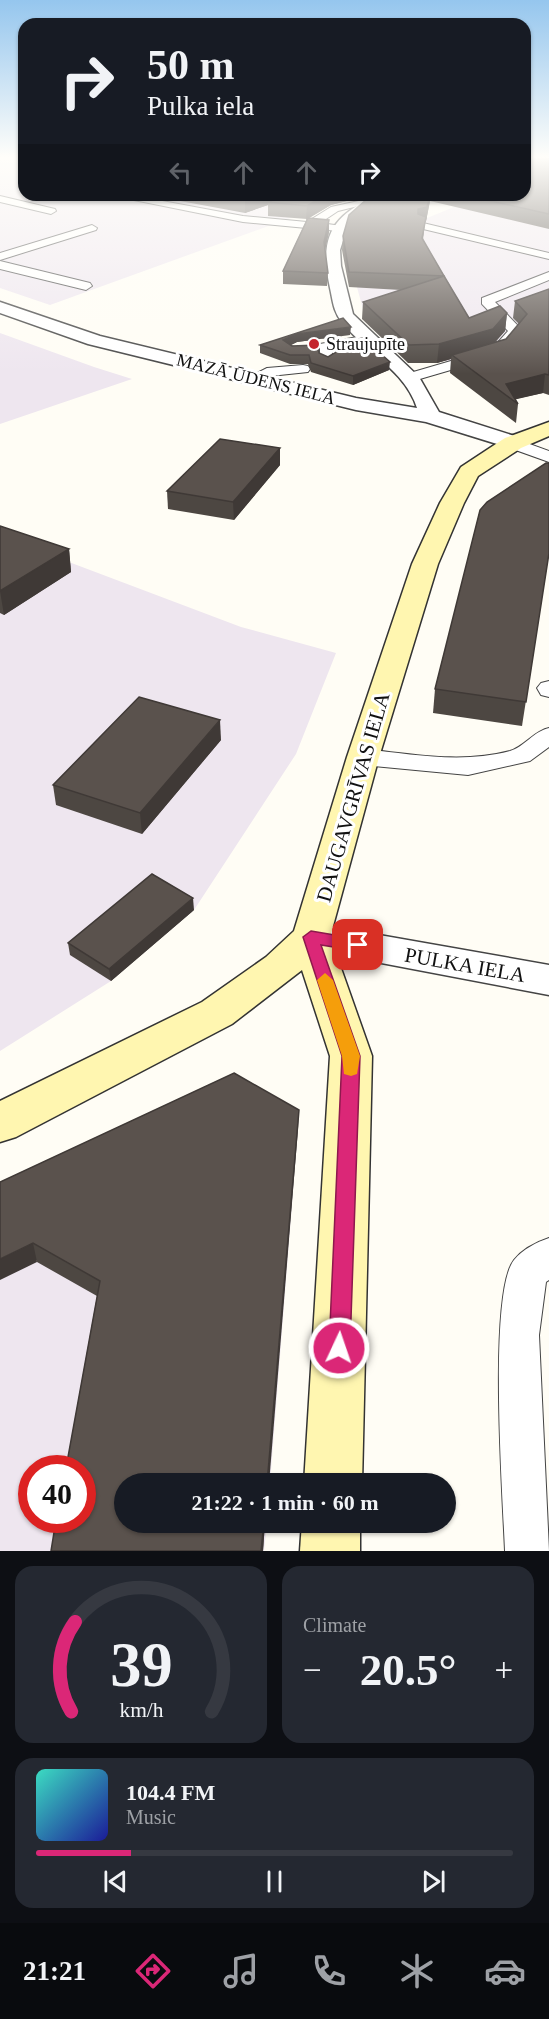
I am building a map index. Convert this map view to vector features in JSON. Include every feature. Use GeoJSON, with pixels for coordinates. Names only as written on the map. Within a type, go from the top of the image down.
{"type":"FeatureCollection","features":[{"type":"Feature","properties":{"kind":"main road","name":"DAUGAVGRĪVAS IELA"},"geometry":{"type":"LineString","coordinates":[[0,1123],[217,1013],[280,968],[311,937],[363,757],[425,564],[462,480],[469,472],[513,443],[549,428]]}},
{"type":"Feature","properties":{"kind":"main road"},"geometry":{"type":"LineString","coordinates":[[311,937],[351,1056],[350,1135],[334,1473]]}},
{"type":"Feature","properties":{"kind":"main road"},"geometry":{"type":"LineString","coordinates":[[330,1551],[331,1533]]}},
{"type":"Feature","properties":{"kind":"street"},"geometry":{"type":"LineString","coordinates":[[338,229],[331,252],[343,311],[426,399],[430,416]]}},
{"type":"Feature","properties":{"kind":"street","name":"MAZĀ ŪDENS IELA"},"geometry":{"type":"LineString","coordinates":[[0,307],[94,340],[260,375],[356,404],[430,416],[513,443]]}},
{"type":"Feature","properties":{"kind":"street","name":"PULKA IELA"},"geometry":{"type":"LineString","coordinates":[[311,937],[549,980]]}},
{"type":"Feature","properties":{"kind":"lane"},"geometry":{"type":"LineString","coordinates":[[0,256],[87,229]]}},
{"type":"Feature","properties":{"kind":"lane"},"geometry":{"type":"LineString","coordinates":[[437,229],[549,256]]}},
{"type":"Feature","properties":{"kind":"lane"},"geometry":{"type":"LineString","coordinates":[[0,265],[86,286]]}},
{"type":"Feature","properties":{"kind":"lane"},"geometry":{"type":"LineString","coordinates":[[408,378],[497,352],[516,331],[487,301],[549,276]]}},
{"type":"Feature","properties":{"kind":"lane"},"geometry":{"type":"LineString","coordinates":[[322,352],[368,339]]}},
{"type":"Feature","properties":{"kind":"lane"},"geometry":{"type":"LineString","coordinates":[[260,375],[269,356]]}},
{"type":"Feature","properties":{"kind":"lane"},"geometry":{"type":"LineString","coordinates":[[260,375],[303,369]]}},
{"type":"Feature","properties":{"kind":"lane"},"geometry":{"type":"LineString","coordinates":[[513,443],[549,457]]}},
{"type":"Feature","properties":{"kind":"lane"},"geometry":{"type":"LineString","coordinates":[[363,757],[468,767],[520,756],[549,735]]}},
{"type":"Feature","properties":{"kind":"lane"},"geometry":{"type":"LineString","coordinates":[[528,1551],[519,1335],[528,1274],[549,1256]]}},
{"type":"Feature","properties":{"kind":"shaded area"},"geometry":{"type":"Polygon","coordinates":[[[0,229],[259,229],[50,305],[0,288],[0,229]]]}},
{"type":"Feature","properties":{"kind":"shaded area"},"geometry":{"type":"Polygon","coordinates":[[[400,229],[549,229],[549,339],[470,374],[445,361],[432,362],[363,309],[347,251],[400,229]]]}},
{"type":"Feature","properties":{"kind":"shaded area"},"geometry":{"type":"Polygon","coordinates":[[[0,333],[94,367],[132,379],[0,424],[0,333]]]}},
{"type":"Feature","properties":{"kind":"shaded area"},"geometry":{"type":"Polygon","coordinates":[[[0,536],[241,627],[336,653],[296,754],[194,910],[111,981],[0,1051],[0,536]]]}},
{"type":"Feature","properties":{"kind":"shaded area"},"geometry":{"type":"Polygon","coordinates":[[[234,1092],[298,1129],[271,1473],[114,1473],[114,1533],[266,1533],[264,1551],[0,1551],[0,1205],[234,1092]]]}},
{"type":"Feature","properties":{"kind":"building"},"geometry":{"type":"Polygon","coordinates":[[[303,229],[327,229],[324,242],[328,273],[283,271],[303,229]]]}},
{"type":"Feature","properties":{"kind":"building"},"geometry":{"type":"Polygon","coordinates":[[[345,229],[424,229],[422,238],[444,276],[349,272],[343,236],[345,229]]]}},
{"type":"Feature","properties":{"kind":"building"},"geometry":{"type":"Polygon","coordinates":[[[444,276],[469,318],[500,306],[507,313],[493,329],[439,344],[409,345],[363,302],[444,276]]]}},
{"type":"Feature","properties":{"kind":"building"},"geometry":{"type":"Polygon","coordinates":[[[549,289],[549,375],[506,384],[518,404],[452,355],[506,339],[527,314],[515,301],[549,289]]]}},
{"type":"Feature","properties":{"kind":"building"},"geometry":{"type":"Polygon","coordinates":[[[343,318],[351,327],[297,334],[283,340],[292,346],[317,345],[319,353],[328,357],[336,352],[335,343],[363,338],[390,362],[353,376],[311,363],[309,355],[290,355],[260,345],[343,318]]]}},
{"type":"Feature","properties":{"kind":"building"},"geometry":{"type":"Polygon","coordinates":[[[220,439],[280,448],[233,502],[167,491],[220,439]]]}},
{"type":"Feature","properties":{"kind":"building"},"geometry":{"type":"Polygon","coordinates":[[[549,463],[549,553],[526,702],[435,689],[480,510],[487,502],[549,463]]]}},
{"type":"Feature","properties":{"kind":"building"},"geometry":{"type":"Polygon","coordinates":[[[0,526],[69,549],[0,591],[0,526]]]}},
{"type":"Feature","properties":{"kind":"building"},"geometry":{"type":"Polygon","coordinates":[[[139,697],[220,720],[140,813],[53,785],[139,697]]]}},
{"type":"Feature","properties":{"kind":"building"},"geometry":{"type":"Polygon","coordinates":[[[152,874],[193,898],[109,969],[68,943],[152,874]]]}},
{"type":"Feature","properties":{"kind":"building"},"geometry":{"type":"Polygon","coordinates":[[[234,1073],[299,1110],[268,1473],[114,1473],[114,1533],[263,1533],[261,1551],[51,1551],[54,1533],[96,1533],[96,1455],[68,1455],[100,1281],[33,1243],[0,1259],[0,1182],[234,1073]]]}},
{"type":"Feature","properties":{"kind":"slow traffic"},"geometry":{"type":"LineString","coordinates":[[325,980],[351,1056],[351,1069]]}},
{"type":"Feature","properties":{"kind":"place","name":"Straujupīte"},"geometry":{"type":"Point","coordinates":[314,344]}},
{"type":"Feature","properties":{"kind":"route"},"geometry":{"type":"LineString","coordinates":[[339,1348],[351,1056],[311,937],[358,945]]}}]}
